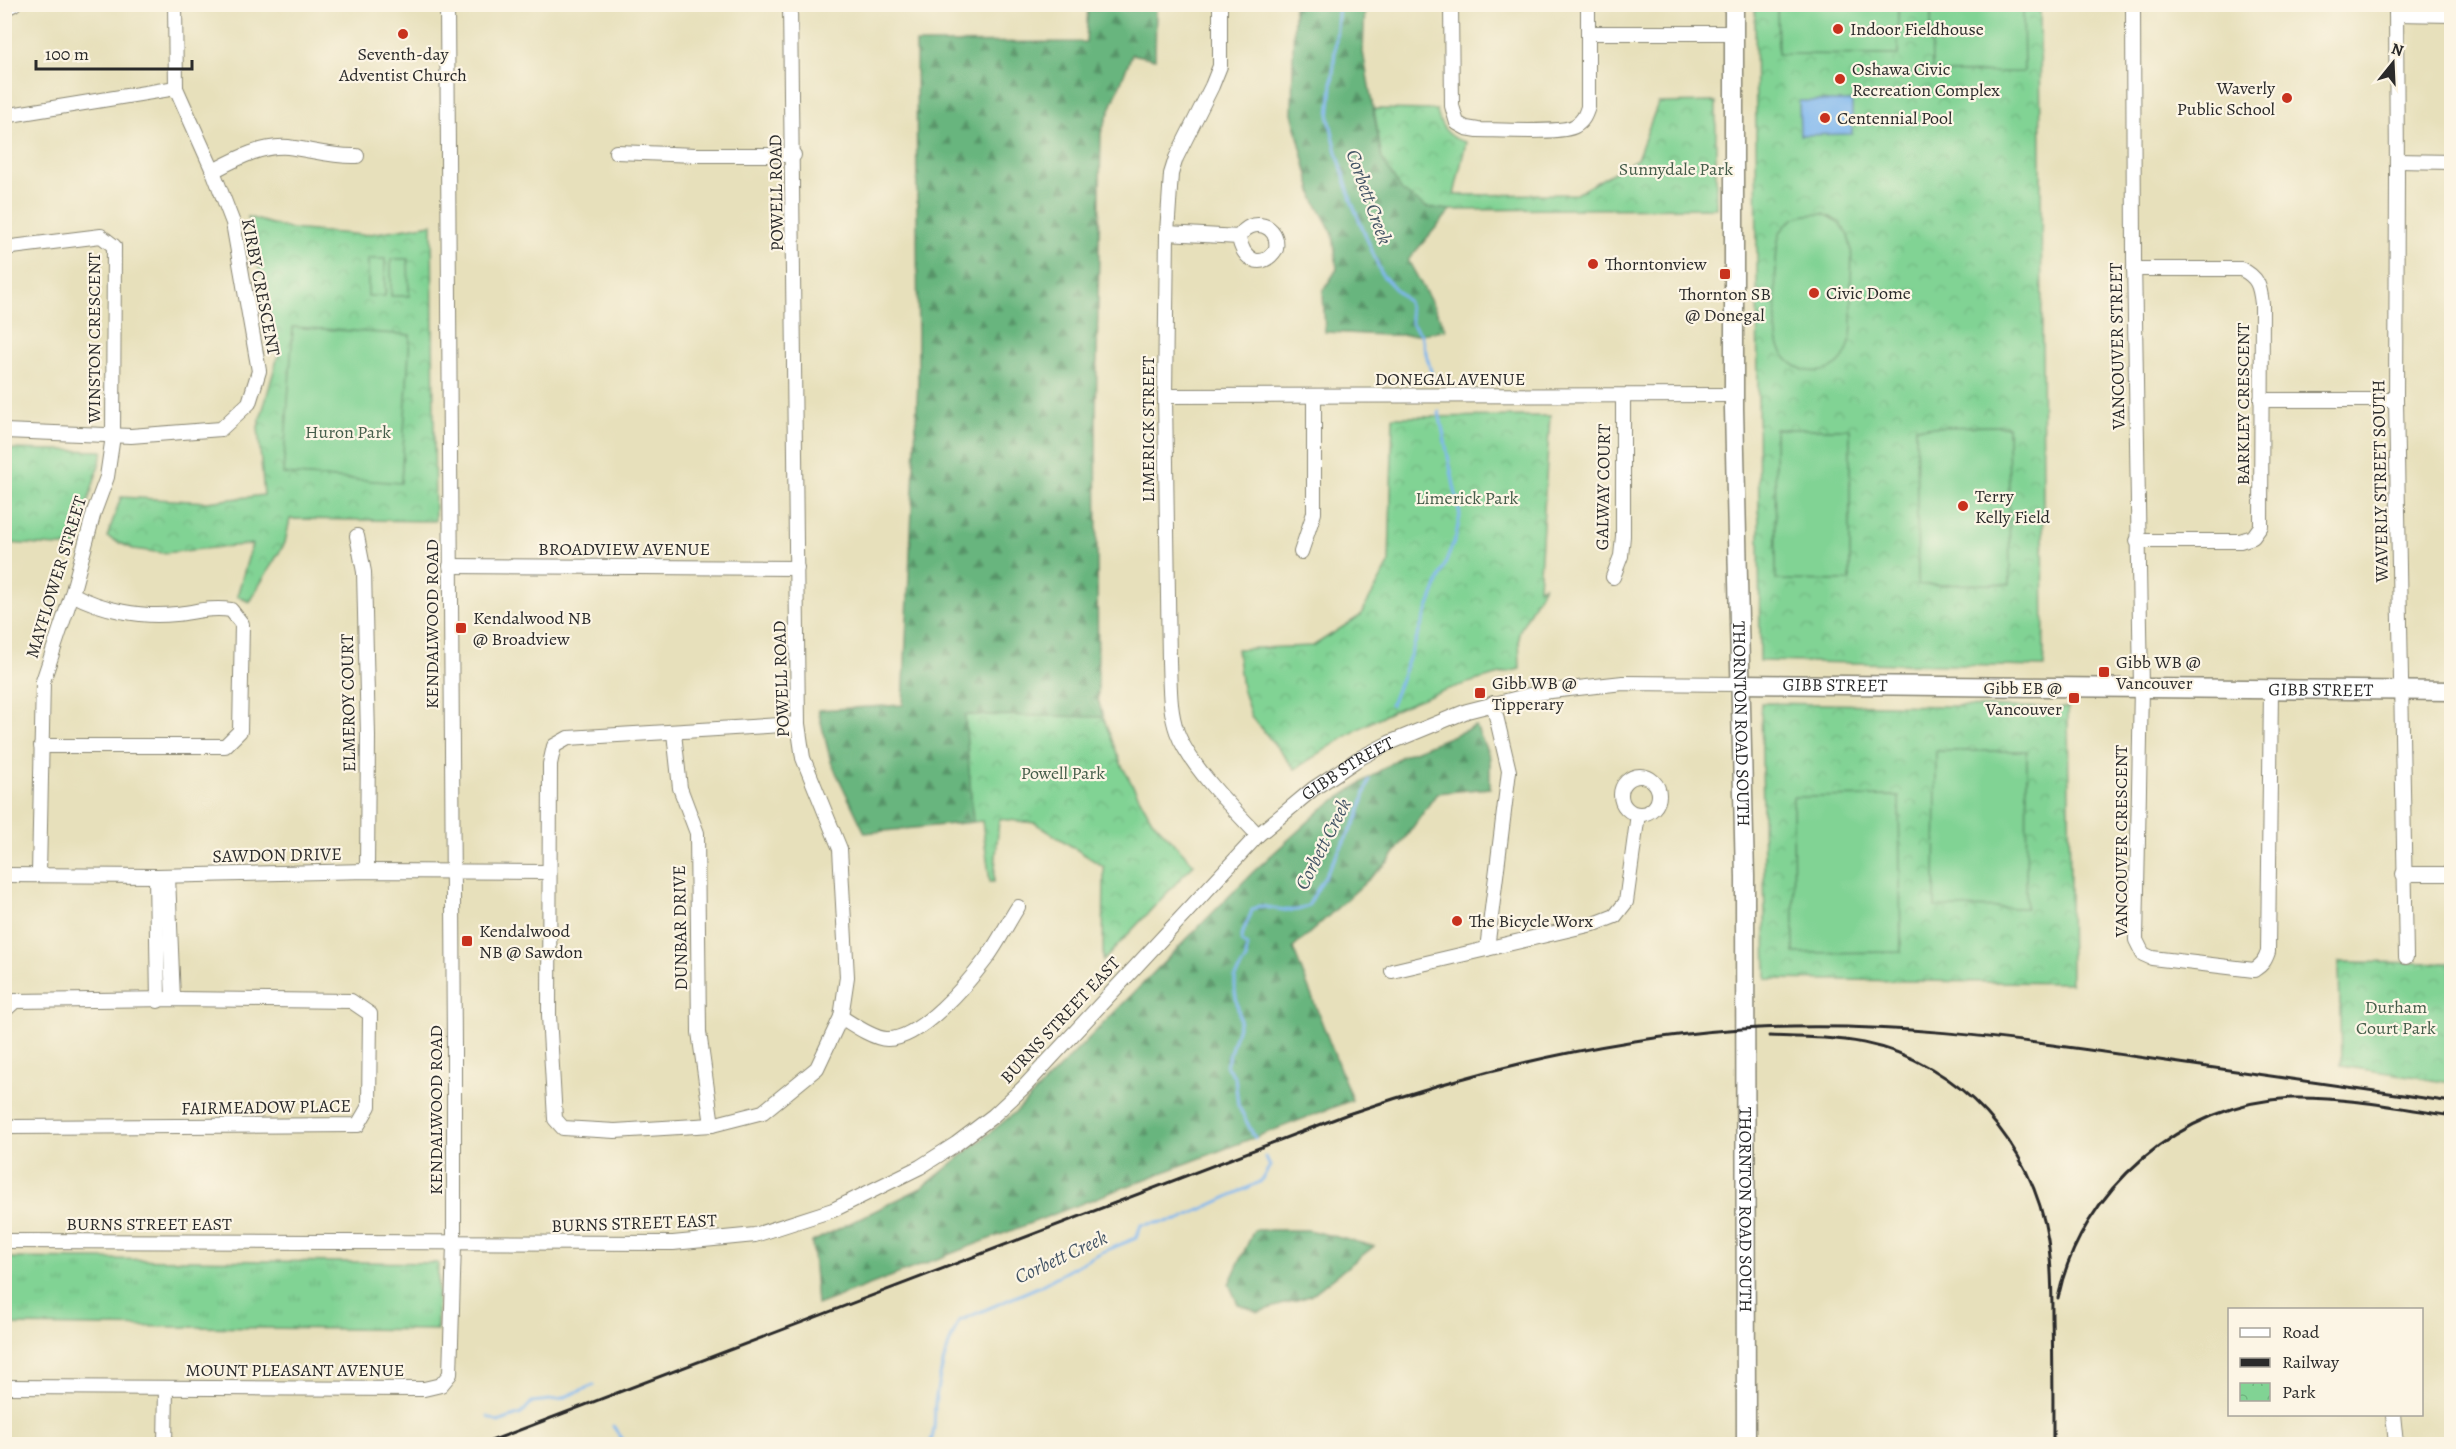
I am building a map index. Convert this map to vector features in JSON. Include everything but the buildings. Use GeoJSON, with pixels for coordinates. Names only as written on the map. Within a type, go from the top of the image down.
{"type":"FeatureCollection","features":[{"type":"Feature","properties":{"kind":"main road","name":"THORNTON ROAD SOUTH"},"geometry":{"type":"LineString","coordinates":[[1734,4],[1734,395],[1745,877],[1746,1444]]}},
{"type":"Feature","properties":{"kind":"main road","name":"GIBB STREET"},"geometry":{"type":"LineString","coordinates":[[1741,684],[2451,691]]}},
{"type":"Feature","properties":{"kind":"street"},"geometry":{"type":"LineString","coordinates":[[4,9],[14,4]]}},
{"type":"Feature","properties":{"kind":"street","name":"KIRBY CRESCENT"},"geometry":{"type":"LineString","coordinates":[[4,430],[131,436],[221,429],[249,403],[259,371],[233,223],[213,171],[176,88],[175,4]]}},
{"type":"Feature","properties":{"kind":"street","name":"KENDALWOOD ROAD"},"geometry":{"type":"LineString","coordinates":[[447,4],[454,1244]]}},
{"type":"Feature","properties":{"kind":"street","name":"POWELL ROAD"},"geometry":{"type":"LineString","coordinates":[[549,872],[549,1015],[555,1119],[563,1128],[615,1131],[712,1125],[763,1112],[817,1068],[841,1017],[847,977],[840,849],[803,758],[798,724],[794,155],[790,4]]}},
{"type":"Feature","properties":{"kind":"street","name":"LIMERICK STREET"},"geometry":{"type":"LineString","coordinates":[[1220,4],[1220,66],[1176,158],[1171,174],[1167,232],[1165,396],[1168,662],[1170,697],[1177,732],[1190,756],[1257,835]]}},
{"type":"Feature","properties":{"kind":"street"},"geometry":{"type":"LineString","coordinates":[[1451,4],[1452,106],[1457,123],[1466,128],[1478,130],[1573,128],[1583,120],[1588,107],[1588,4]]}},
{"type":"Feature","properties":{"kind":"street","name":"VANCOUVER STREET"},"geometry":{"type":"LineString","coordinates":[[2133,4],[2140,688]]}},
{"type":"Feature","properties":{"kind":"street"},"geometry":{"type":"LineString","coordinates":[[2396,9],[2451,15]]}},
{"type":"Feature","properties":{"kind":"street","name":"WAVERLY STREET SOUTH"},"geometry":{"type":"LineString","coordinates":[[2396,9],[2396,400],[2406,957]]}},
{"type":"Feature","properties":{"kind":"street"},"geometry":{"type":"LineString","coordinates":[[1588,33],[1734,33]]}},
{"type":"Feature","properties":{"kind":"street"},"geometry":{"type":"LineString","coordinates":[[4,116],[176,88]]}},
{"type":"Feature","properties":{"kind":"street"},"geometry":{"type":"LineString","coordinates":[[213,171],[249,153],[269,148],[286,147],[338,157],[357,156]]}},
{"type":"Feature","properties":{"kind":"street"},"geometry":{"type":"LineString","coordinates":[[616,152],[794,155]]}},
{"type":"Feature","properties":{"kind":"street"},"geometry":{"type":"LineString","coordinates":[[2397,161],[2451,162]]}},
{"type":"Feature","properties":{"kind":"street"},"geometry":{"type":"LineString","coordinates":[[1167,232],[1239,237]]}},
{"type":"Feature","properties":{"kind":"street","name":"WINSTON CRESCENT"},"geometry":{"type":"LineString","coordinates":[[4,248],[101,236],[114,246],[113,436]]}},
{"type":"Feature","properties":{"kind":"street","name":"BARKLEY CRESCENT"},"geometry":{"type":"LineString","coordinates":[[2134,269],[2241,269],[2253,274],[2260,285],[2262,304],[2260,526],[2253,537],[2240,541],[2137,541]]}},
{"type":"Feature","properties":{"kind":"street","name":"DONEGAL AVENUE"},"geometry":{"type":"LineString","coordinates":[[1165,396],[1734,395]]}},
{"type":"Feature","properties":{"kind":"street","name":"GALWAY COURT"},"geometry":{"type":"LineString","coordinates":[[1613,577],[1621,556],[1623,536],[1623,396]]}},
{"type":"Feature","properties":{"kind":"street"},"geometry":{"type":"LineString","coordinates":[[1301,552],[1314,513],[1314,397]]}},
{"type":"Feature","properties":{"kind":"street"},"geometry":{"type":"LineString","coordinates":[[2261,400],[2396,400]]}},
{"type":"Feature","properties":{"kind":"street","name":"MAYFLOWER STREET"},"geometry":{"type":"LineString","coordinates":[[39,874],[43,681],[72,594],[94,512],[107,477],[113,436]]}},
{"type":"Feature","properties":{"kind":"street","name":"ELMEROY COURT"},"geometry":{"type":"LineString","coordinates":[[357,536],[364,572],[368,736],[367,871]]}},
{"type":"Feature","properties":{"kind":"street","name":"BROADVIEW AVENUE"},"geometry":{"type":"LineString","coordinates":[[450,566],[797,568]]}},
{"type":"Feature","properties":{"kind":"street"},"geometry":{"type":"LineString","coordinates":[[41,746],[225,746],[240,731],[242,624],[231,610],[213,608],[173,614],[131,613],[88,602],[72,594]]}},
{"type":"Feature","properties":{"kind":"street","name":"GIBB STREET"},"geometry":{"type":"LineString","coordinates":[[1257,835],[1313,789],[1358,759],[1415,730],[1493,703],[1542,692],[1595,685],[1623,683],[1741,684]]}},
{"type":"Feature","properties":{"kind":"street","name":"VANCOUVER CRESCENT"},"geometry":{"type":"LineString","coordinates":[[2140,688],[2136,927],[2138,948],[2143,954],[2152,958],[2254,970],[2262,965],[2268,952],[2271,689]]}},
{"type":"Feature","properties":{"kind":"street"},"geometry":{"type":"LineString","coordinates":[[1487,949],[1509,771],[1493,703]]}},
{"type":"Feature","properties":{"kind":"street"},"geometry":{"type":"LineString","coordinates":[[549,872],[550,764],[554,746],[568,738],[798,724]]}},
{"type":"Feature","properties":{"kind":"street","name":"DUNBAR DRIVE"},"geometry":{"type":"LineString","coordinates":[[674,733],[680,788],[697,833],[699,1032],[712,1125]]}},
{"type":"Feature","properties":{"kind":"street"},"geometry":{"type":"LineString","coordinates":[[1392,971],[1597,923],[1615,916],[1626,902],[1638,814]]}},
{"type":"Feature","properties":{"kind":"street","name":"BURNS STREET EAST"},"geometry":{"type":"LineString","coordinates":[[4,1241],[673,1243],[755,1235],[833,1210],[920,1167],[974,1130],[1024,1087],[1257,835]]}},
{"type":"Feature","properties":{"kind":"street","name":"SAWDON DRIVE"},"geometry":{"type":"LineString","coordinates":[[4,875],[162,876],[367,871],[549,872]]}},
{"type":"Feature","properties":{"kind":"street"},"geometry":{"type":"LineString","coordinates":[[2403,874],[2451,874]]}},
{"type":"Feature","properties":{"kind":"street"},"geometry":{"type":"LineString","coordinates":[[162,876],[173,999]]}},
{"type":"Feature","properties":{"kind":"street"},"geometry":{"type":"LineString","coordinates":[[158,1001],[162,876]]}},
{"type":"Feature","properties":{"kind":"street"},"geometry":{"type":"LineString","coordinates":[[841,1017],[859,1029],[887,1039],[913,1031],[928,1023],[986,959],[1018,907]]}},
{"type":"Feature","properties":{"kind":"street","name":"FAIRMEADOW PLACE"},"geometry":{"type":"LineString","coordinates":[[4,1011],[15,1001],[158,1001],[173,999],[351,1001],[370,1014],[369,1106],[358,1125],[10,1127],[4,1124]]}},
{"type":"Feature","properties":{"kind":"street","name":"MOUNT PLEASANT AVENUE"},"geometry":{"type":"LineString","coordinates":[[4,1387],[424,1389],[441,1385],[448,1379],[451,1367],[454,1244]]}},
{"type":"Feature","properties":{"kind":"street"},"geometry":{"type":"LineString","coordinates":[[165,1444],[166,1388]]}},
{"type":"Feature","properties":{"kind":"street"},"geometry":{"type":"LineString","coordinates":[[2393,1416],[2396,1444]]}},
{"type":"Feature","properties":{"kind":"green space"},"geometry":{"type":"Polygon","coordinates":[[[1088,5],[1156,5],[1155,59],[1132,54],[1101,133],[1096,419],[1098,699],[1103,717],[966,715],[973,822],[865,833],[831,762],[818,710],[903,705],[918,380],[916,43],[1086,42],[1088,5]]]}},
{"type":"Feature","properties":{"kind":"green space"},"geometry":{"type":"Polygon","coordinates":[[[1294,5],[1365,5],[1363,52],[1382,159],[1426,207],[1451,210],[1408,260],[1446,329],[1402,335],[1325,332],[1323,291],[1337,269],[1333,234],[1314,199],[1292,113],[1294,5]]]}},
{"type":"Feature","properties":{"kind":"green space","name":"Oshawa Civic Recreation Complex"},"geometry":{"type":"Polygon","coordinates":[[[1755,5],[2040,5],[2044,667],[1760,661],[1755,5]]]}},
{"type":"Feature","properties":{"kind":"green space","name":"Indoor Fieldhouse"},"geometry":{"type":"Polygon","coordinates":[[[1777,5],[1898,5],[1898,55],[1778,54],[1777,5]]]}},
{"type":"Feature","properties":{"kind":"green space"},"geometry":{"type":"Polygon","coordinates":[[[1931,5],[2023,5],[2024,72],[1932,73],[1931,5]]]}},
{"type":"Feature","properties":{"kind":"green space","name":"Sunnydale Park"},"geometry":{"type":"Polygon","coordinates":[[[1716,102],[1716,208],[1451,210],[1426,207],[1402,191],[1382,159],[1374,109],[1437,110],[1446,131],[1466,142],[1454,195],[1576,194],[1637,159],[1658,103],[1716,102]]]}},
{"type":"Feature","properties":{"kind":"green space","name":"Civic Dome"},"geometry":{"type":"Polygon","coordinates":[[[1824,214],[1840,224],[1851,246],[1852,328],[1850,342],[1838,365],[1826,370],[1809,371],[1791,363],[1784,355],[1777,338],[1778,239],[1790,221],[1803,216],[1824,214]]]}},
{"type":"Feature","properties":{"kind":"green space","name":"Huron Park"},"geometry":{"type":"Polygon","coordinates":[[[248,217],[289,229],[364,235],[432,224],[435,521],[290,519],[285,543],[249,602],[237,596],[252,544],[163,553],[133,549],[107,537],[121,497],[207,502],[264,495],[258,427],[278,356],[248,217]]]}},
{"type":"Feature","properties":{"kind":"green space"},"geometry":{"type":"Polygon","coordinates":[[[368,259],[385,259],[385,296],[368,296],[368,259]]]}},
{"type":"Feature","properties":{"kind":"green space"},"geometry":{"type":"Polygon","coordinates":[[[391,259],[408,259],[409,296],[391,296],[391,259]]]}},
{"type":"Feature","properties":{"kind":"green space"},"geometry":{"type":"Polygon","coordinates":[[[293,327],[410,335],[401,483],[283,474],[293,327]]]}},
{"type":"Feature","properties":{"kind":"green space","name":"Limerick Park"},"geometry":{"type":"Polygon","coordinates":[[[1550,416],[1539,588],[1544,586],[1519,632],[1520,669],[1445,690],[1388,713],[1295,769],[1251,716],[1242,688],[1237,649],[1313,646],[1360,616],[1389,564],[1393,417],[1550,416]]]}},
{"type":"Feature","properties":{"kind":"green space","name":"Terry Kelly Field"},"geometry":{"type":"Polygon","coordinates":[[[2008,426],[2010,584],[1918,585],[1916,427],[2008,426]]]}},
{"type":"Feature","properties":{"kind":"green space"},"geometry":{"type":"Polygon","coordinates":[[[1775,429],[1850,429],[1850,581],[1776,580],[1775,429]]]}},
{"type":"Feature","properties":{"kind":"green space"},"geometry":{"type":"Polygon","coordinates":[[[5,449],[103,451],[75,547],[7,543],[5,557],[5,449]]]}},
{"type":"Feature","properties":{"kind":"green space"},"geometry":{"type":"Polygon","coordinates":[[[1761,703],[2068,708],[2071,983],[1766,979],[1761,703]]]}},
{"type":"Feature","properties":{"kind":"green space","name":"Powell Park"},"geometry":{"type":"Polygon","coordinates":[[[965,715],[1103,717],[1122,766],[1152,820],[1194,864],[1103,961],[1104,867],[1035,823],[999,819],[994,882],[990,882],[982,821],[973,822],[965,715]]]}},
{"type":"Feature","properties":{"kind":"green space"},"geometry":{"type":"Polygon","coordinates":[[[1476,726],[1490,758],[1490,788],[1437,793],[1389,861],[1293,948],[1352,1100],[817,1305],[812,1242],[923,1187],[1018,1110],[1253,872],[1322,809],[1402,756],[1476,726]]]}},
{"type":"Feature","properties":{"kind":"green space"},"geometry":{"type":"Polygon","coordinates":[[[1936,751],[2027,751],[2026,908],[1935,907],[1936,751]]]}},
{"type":"Feature","properties":{"kind":"green space"},"geometry":{"type":"Polygon","coordinates":[[[1899,796],[1901,952],[1794,953],[1793,797],[1899,796]]]}},
{"type":"Feature","properties":{"kind":"green space","name":"Durham Court Park"},"geometry":{"type":"Polygon","coordinates":[[[2339,962],[2451,963],[2451,1082],[2341,1066],[2339,962]]]}},
{"type":"Feature","properties":{"kind":"green space"},"geometry":{"type":"Polygon","coordinates":[[[1254,1230],[1308,1230],[1374,1246],[1310,1296],[1258,1312],[1238,1304],[1229,1284],[1254,1230]]]}},
{"type":"Feature","properties":{"kind":"green space"},"geometry":{"type":"Polygon","coordinates":[[[5,1258],[438,1263],[437,1330],[5,1325],[5,1258]]]}},
{"type":"Feature","properties":{"kind":"water","name":"Centennial Pool"},"geometry":{"type":"Polygon","coordinates":[[[1799,101],[1852,101],[1852,134],[1800,135],[1799,101]]]}},
{"type":"Feature","properties":{"kind":"waterway","name":"Corbett Creek"},"geometry":{"type":"LineString","coordinates":[[1339,4],[1329,118],[1337,152],[1352,203],[1382,275],[1408,302],[1412,324],[1421,334],[1434,383]]}},
{"type":"Feature","properties":{"kind":"waterway","name":"Corbett Creek"},"geometry":{"type":"LineString","coordinates":[[1391,705],[1456,536],[1460,515],[1439,412]]}},
{"type":"Feature","properties":{"kind":"waterway","name":"Corbett Creek"},"geometry":{"type":"LineString","coordinates":[[1255,1138],[1238,1105],[1235,1077],[1226,1066],[1240,1020],[1235,977],[1246,959],[1247,946],[1242,942],[1244,929],[1252,910],[1259,906],[1290,910],[1308,906],[1358,817],[1369,780]]}},
{"type":"Feature","properties":{"kind":"waterway","name":"Corbett Creek"},"geometry":{"type":"LineString","coordinates":[[930,1444],[941,1371],[959,1321],[1038,1287],[1102,1252],[1136,1238],[1141,1225],[1178,1220],[1260,1182],[1270,1166],[1265,1157]]}},
{"type":"Feature","properties":{"kind":"waterway"},"geometry":{"type":"LineString","coordinates":[[488,1417],[498,1422],[521,1414],[532,1402],[560,1399],[594,1385]]}},
{"type":"Feature","properties":{"kind":"waterway"},"geometry":{"type":"LineString","coordinates":[[613,1426],[626,1444]]}},
{"type":"Feature","properties":{"kind":"railway"},"geometry":{"type":"LineString","coordinates":[[483,1444],[1348,1114],[1444,1083],[1591,1048],[1691,1033],[1742,1029],[1793,1027],[1894,1029],[2045,1044],[2452,1102]]}},
{"type":"Feature","properties":{"kind":"railway"},"geometry":{"type":"LineString","coordinates":[[1769,1036],[1852,1041],[1899,1053],[1931,1068],[1960,1089],[1986,1113],[2009,1141],[2040,1205],[2048,1240],[2052,1288],[2053,1444]]}},
{"type":"Feature","properties":{"kind":"railway"},"geometry":{"type":"LineString","coordinates":[[2058,1298],[2070,1259],[2088,1222],[2113,1188],[2142,1159],[2176,1135],[2213,1116],[2252,1103],[2293,1098],[2353,1101],[2452,1116]]}},
{"type":"Feature","properties":{"kind":"place","name":"Indoor Fieldhouse"},"geometry":{"type":"Point","coordinates":[1838,29]}},
{"type":"Feature","properties":{"kind":"place","name":"Seventh-day Adventist Church"},"geometry":{"type":"Point","coordinates":[403,34]}},
{"type":"Feature","properties":{"kind":"place","name":"Oshawa Civic Recreation Complex"},"geometry":{"type":"Point","coordinates":[1840,79]}},
{"type":"Feature","properties":{"kind":"place","name":"Waverly Public School"},"geometry":{"type":"Point","coordinates":[2287,98]}},
{"type":"Feature","properties":{"kind":"place","name":"Centennial Pool"},"geometry":{"type":"Point","coordinates":[1825,118]}},
{"type":"Feature","properties":{"kind":"place","name":"Thorntonview"},"geometry":{"type":"Point","coordinates":[1593,264]}},
{"type":"Feature","properties":{"kind":"place","name":"Thornton SB @ Donegal"},"geometry":{"type":"Point","coordinates":[1725,274]}},
{"type":"Feature","properties":{"kind":"place","name":"Civic Dome"},"geometry":{"type":"Point","coordinates":[1814,293]}},
{"type":"Feature","properties":{"kind":"place","name":"Terry Kelly Field"},"geometry":{"type":"Point","coordinates":[1963,506]}},
{"type":"Feature","properties":{"kind":"place","name":"Kendalwood NB @ Broadview"},"geometry":{"type":"Point","coordinates":[461,628]}},
{"type":"Feature","properties":{"kind":"place","name":"Gibb WB @ Vancouver"},"geometry":{"type":"Point","coordinates":[2104,672]}},
{"type":"Feature","properties":{"kind":"place","name":"Gibb WB @ Tipperary"},"geometry":{"type":"Point","coordinates":[1480,693]}},
{"type":"Feature","properties":{"kind":"place","name":"Gibb EB @ Vancouver"},"geometry":{"type":"Point","coordinates":[2074,698]}},
{"type":"Feature","properties":{"kind":"place","name":"The Bicycle Worx"},"geometry":{"type":"Point","coordinates":[1457,921]}},
{"type":"Feature","properties":{"kind":"place","name":"Kendalwood NB @ Sawdon"},"geometry":{"type":"Point","coordinates":[467,941]}}]}
